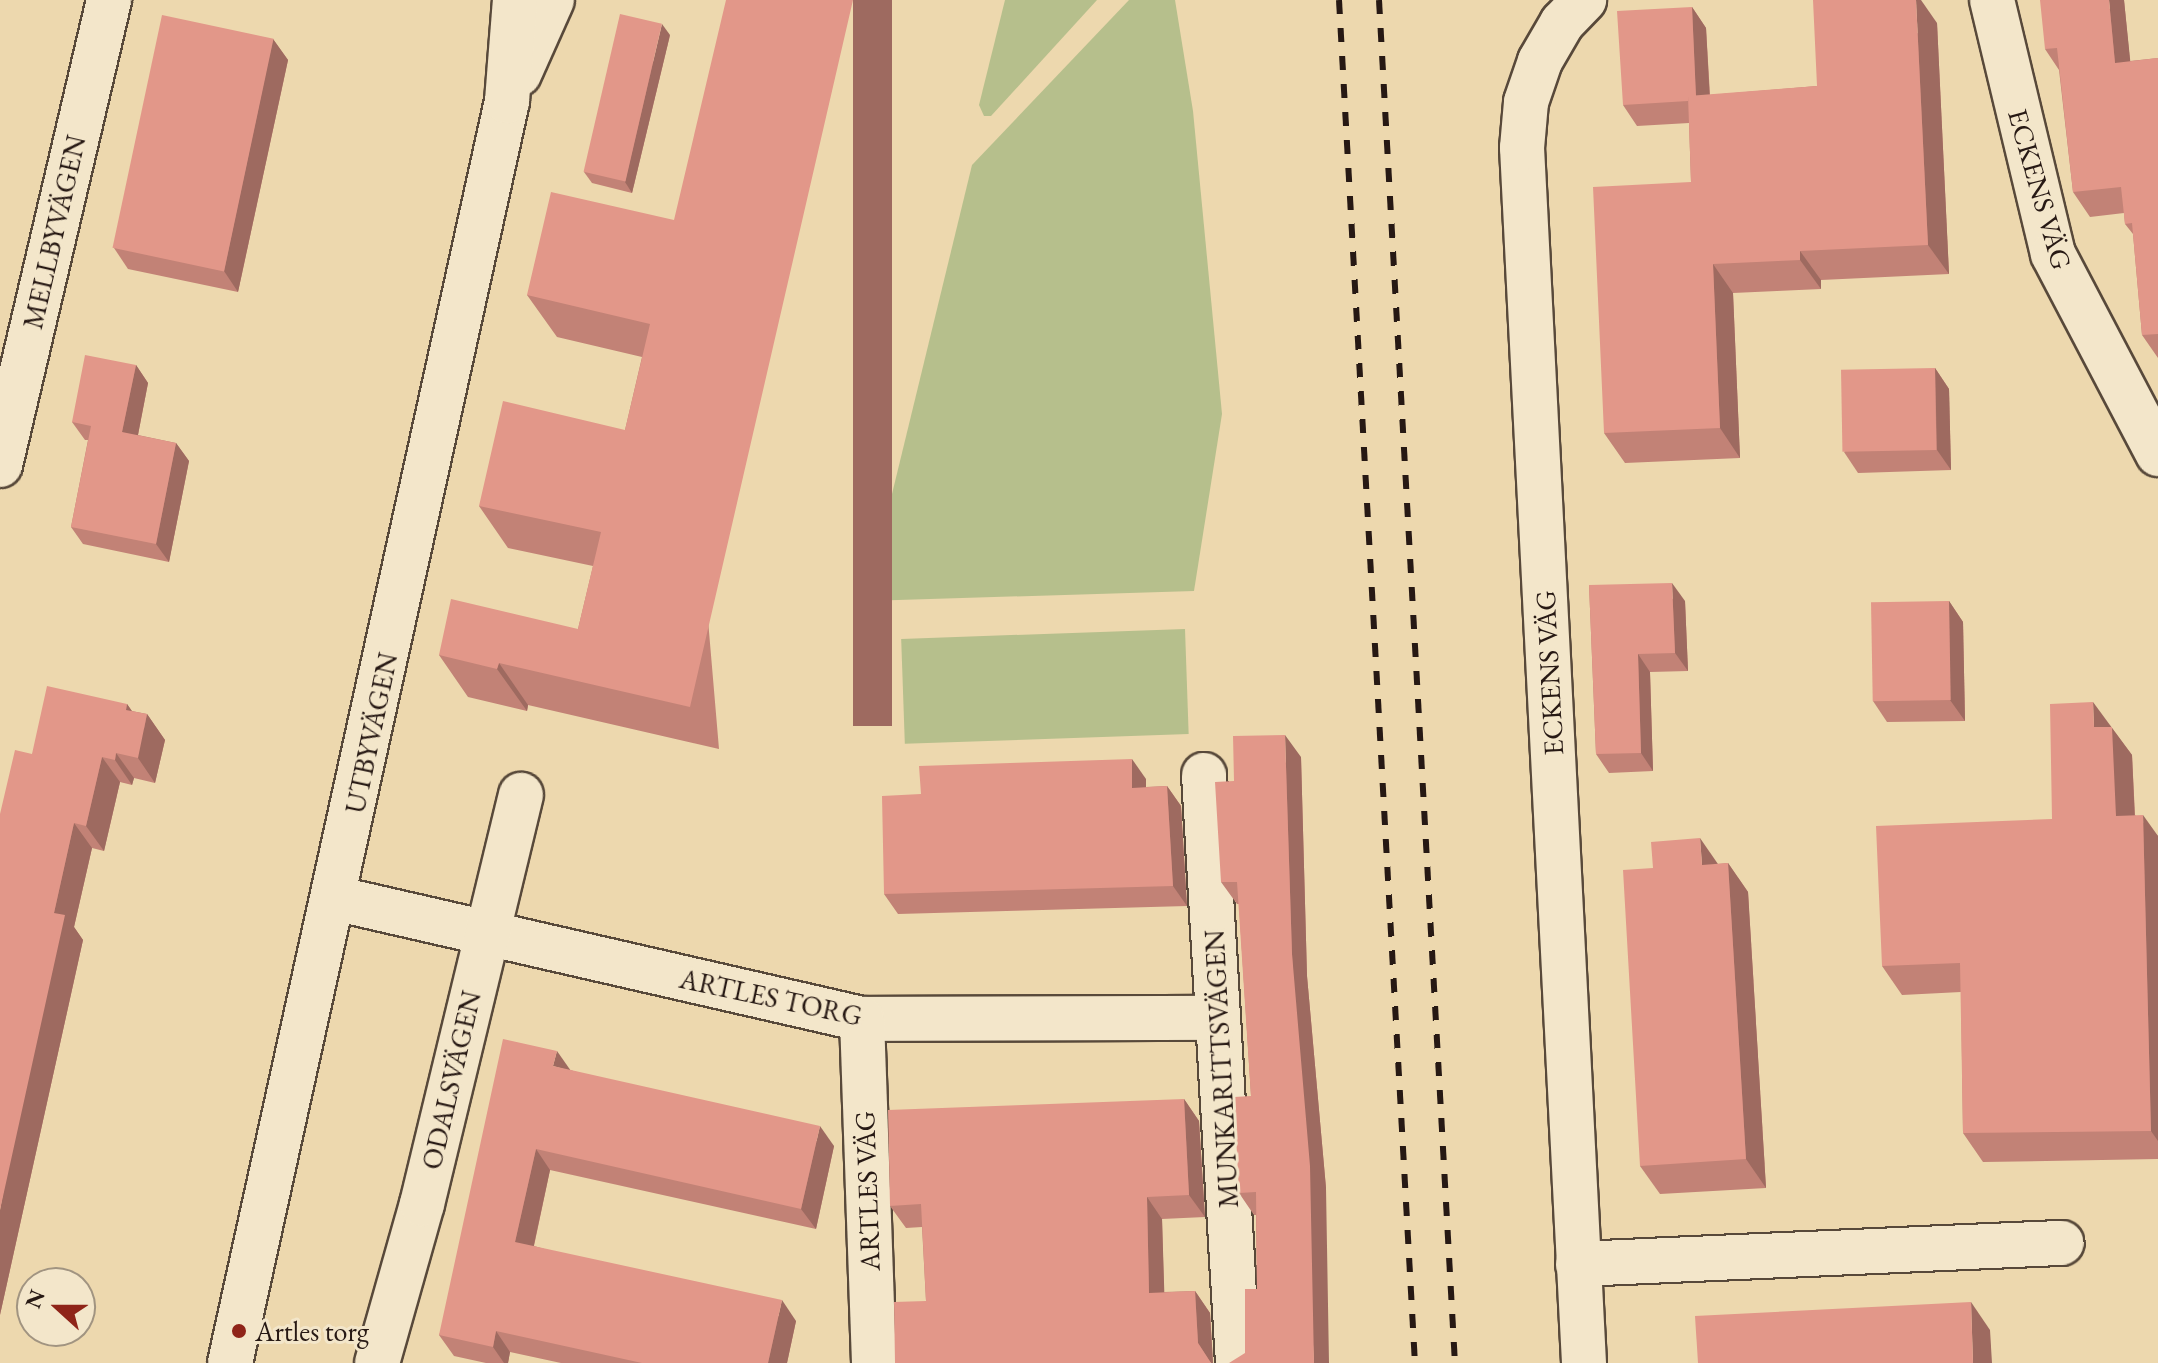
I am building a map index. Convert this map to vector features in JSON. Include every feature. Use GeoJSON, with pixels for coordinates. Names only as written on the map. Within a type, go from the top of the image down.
{"type":"FeatureCollection","features":[{"type":"Feature","properties":{"kind":"street","name":"MELLBYVÄGEN"},"geometry":{"type":"LineString","coordinates":[[0,465],[109,0]]}},
{"type":"Feature","properties":{"kind":"street","name":"UTBYVÄGEN"},"geometry":{"type":"LineString","coordinates":[[230,1363],[507,101],[515,0]]}},
{"type":"Feature","properties":{"kind":"street","name":"UTBYVÄGEN"},"geometry":{"type":"LineString","coordinates":[[507,101],[552,0]]}},
{"type":"Feature","properties":{"kind":"street","name":"ECKENS VÄG"},"geometry":{"type":"LineString","coordinates":[[1584,0],[1562,23],[1540,61],[1526,102],[1522,148],[1584,1363]]}},
{"type":"Feature","properties":{"kind":"street","name":"ECKENS VÄG"},"geometry":{"type":"LineString","coordinates":[[1992,0],[2053,254],[2158,454]]}},
{"type":"Feature","properties":{"kind":"street","name":"MUNKARITTSVÄGEN"},"geometry":{"type":"LineString","coordinates":[[1204,775],[1238,1363]]}},
{"type":"Feature","properties":{"kind":"street","name":"ODALSVÄGEN"},"geometry":{"type":"LineString","coordinates":[[377,1363],[422,1204],[521,795]]}},
{"type":"Feature","properties":{"kind":"street","name":"ARTLES TORG"},"geometry":{"type":"LineString","coordinates":[[334,898],[862,1019],[1217,1018]]}},
{"type":"Feature","properties":{"kind":"street","name":"ARTLES VÄG"},"geometry":{"type":"LineString","coordinates":[[862,1019],[874,1363]]}},
{"type":"Feature","properties":{"kind":"street"},"geometry":{"type":"LineString","coordinates":[[1578,1264],[2062,1243]]}},
{"type":"Feature","properties":{"kind":"green space"},"geometry":{"type":"Polygon","coordinates":[[[1005,0],[1097,0],[991,116],[984,116],[979,105],[1005,0]]]}},
{"type":"Feature","properties":{"kind":"green space"},"geometry":{"type":"Polygon","coordinates":[[[1129,0],[1175,0],[1193,111],[1222,414],[1194,591],[866,601],[972,165],[1129,0]]]}},
{"type":"Feature","properties":{"kind":"green space"},"geometry":{"type":"Polygon","coordinates":[[[1185,629],[1189,734],[905,744],[901,639],[1185,629]]]}},
{"type":"Feature","properties":{"kind":"building"},"geometry":{"type":"Polygon","coordinates":[[[726,0],[853,0],[690,707],[499,663],[497,669],[439,655],[451,599],[578,629],[601,532],[479,506],[503,401],[625,430],[650,324],[527,295],[551,192],[674,220],[726,0]]]}},
{"type":"Feature","properties":{"kind":"building"},"geometry":{"type":"Polygon","coordinates":[[[1813,0],[1916,0],[1928,245],[1800,251],[1800,260],[1713,264],[1720,428],[1604,433],[1593,187],[1691,182],[1688,96],[1817,86],[1813,0]]]}},
{"type":"Feature","properties":{"kind":"building"},"geometry":{"type":"Polygon","coordinates":[[[2040,0],[2109,0],[2115,63],[2158,58],[2158,334],[2142,335],[2132,223],[2125,224],[2121,187],[2073,192],[2057,48],[2045,49],[2040,0]]]}},
{"type":"Feature","properties":{"kind":"building"},"geometry":{"type":"Polygon","coordinates":[[[1692,7],[1696,96],[1688,96],[1688,101],[1623,105],[1617,11],[1692,7]]]}},
{"type":"Feature","properties":{"kind":"building"},"geometry":{"type":"Polygon","coordinates":[[[620,14],[662,24],[625,182],[584,172],[620,14]]]}},
{"type":"Feature","properties":{"kind":"building"},"geometry":{"type":"Polygon","coordinates":[[[162,15],[274,39],[224,272],[113,248],[162,15]]]}},
{"type":"Feature","properties":{"kind":"building"},"geometry":{"type":"Polygon","coordinates":[[[85,355],[136,365],[122,432],[176,443],[156,544],[71,527],[91,426],[72,422],[85,355]]]}},
{"type":"Feature","properties":{"kind":"building"},"geometry":{"type":"Polygon","coordinates":[[[1935,368],[1936,450],[1842,452],[1841,370],[1935,368]]]}},
{"type":"Feature","properties":{"kind":"building"},"geometry":{"type":"Polygon","coordinates":[[[1672,583],[1675,653],[1638,654],[1641,753],[1596,754],[1589,585],[1672,583]]]}},
{"type":"Feature","properties":{"kind":"building"},"geometry":{"type":"Polygon","coordinates":[[[1949,601],[1951,700],[1873,701],[1871,602],[1949,601]]]}},
{"type":"Feature","properties":{"kind":"building"},"geometry":{"type":"Polygon","coordinates":[[[47,686],[127,704],[126,710],[147,714],[138,758],[116,753],[115,760],[102,757],[86,826],[74,823],[54,913],[65,915],[0,1210],[0,814],[15,750],[32,754],[47,686]]]}},
{"type":"Feature","properties":{"kind":"building"},"geometry":{"type":"Polygon","coordinates":[[[2093,702],[2094,727],[2112,727],[2116,816],[2143,815],[2151,1131],[1963,1133],[1960,963],[1882,966],[1876,826],[2052,819],[2050,704],[2093,702]]]}},
{"type":"Feature","properties":{"kind":"building"},"geometry":{"type":"Polygon","coordinates":[[[1285,735],[1292,954],[1310,1166],[1314,1363],[1229,1363],[1245,1353],[1245,1289],[1257,1289],[1256,1192],[1239,1193],[1234,1097],[1251,1096],[1237,882],[1221,882],[1215,782],[1234,781],[1233,736],[1285,735]]]}},
{"type":"Feature","properties":{"kind":"building"},"geometry":{"type":"Polygon","coordinates":[[[1132,759],[1132,788],[1167,786],[1173,886],[884,894],[882,796],[921,794],[919,766],[1132,759]]]}},
{"type":"Feature","properties":{"kind":"building"},"geometry":{"type":"Polygon","coordinates":[[[1700,838],[1702,865],[1728,863],[1746,1159],[1640,1166],[1623,870],[1653,868],[1651,842],[1700,838]]]}},
{"type":"Feature","properties":{"kind":"building"},"geometry":{"type":"Polygon","coordinates":[[[503,1039],[557,1051],[553,1066],[820,1126],[801,1209],[536,1149],[515,1242],[782,1300],[768,1363],[642,1363],[496,1331],[493,1347],[439,1335],[503,1039]]]}},
{"type":"Feature","properties":{"kind":"building"},"geometry":{"type":"Polygon","coordinates":[[[1184,1099],[1189,1195],[1147,1197],[1149,1293],[1195,1291],[1198,1343],[1211,1363],[895,1363],[894,1302],[926,1301],[921,1204],[890,1206],[888,1110],[1184,1099]]]}},
{"type":"Feature","properties":{"kind":"building"},"geometry":{"type":"Polygon","coordinates":[[[1971,1302],[1973,1363],[1698,1363],[1695,1316],[1971,1302]]]}},
{"type":"Feature","properties":{"kind":"railway"},"geometry":{"type":"LineString","coordinates":[[1339,0],[1415,1363]]}},
{"type":"Feature","properties":{"kind":"railway"},"geometry":{"type":"LineString","coordinates":[[1379,0],[1455,1363]]}},
{"type":"Feature","properties":{"kind":"place","name":"Artles torg"},"geometry":{"type":"Point","coordinates":[239,1331]}}]}
